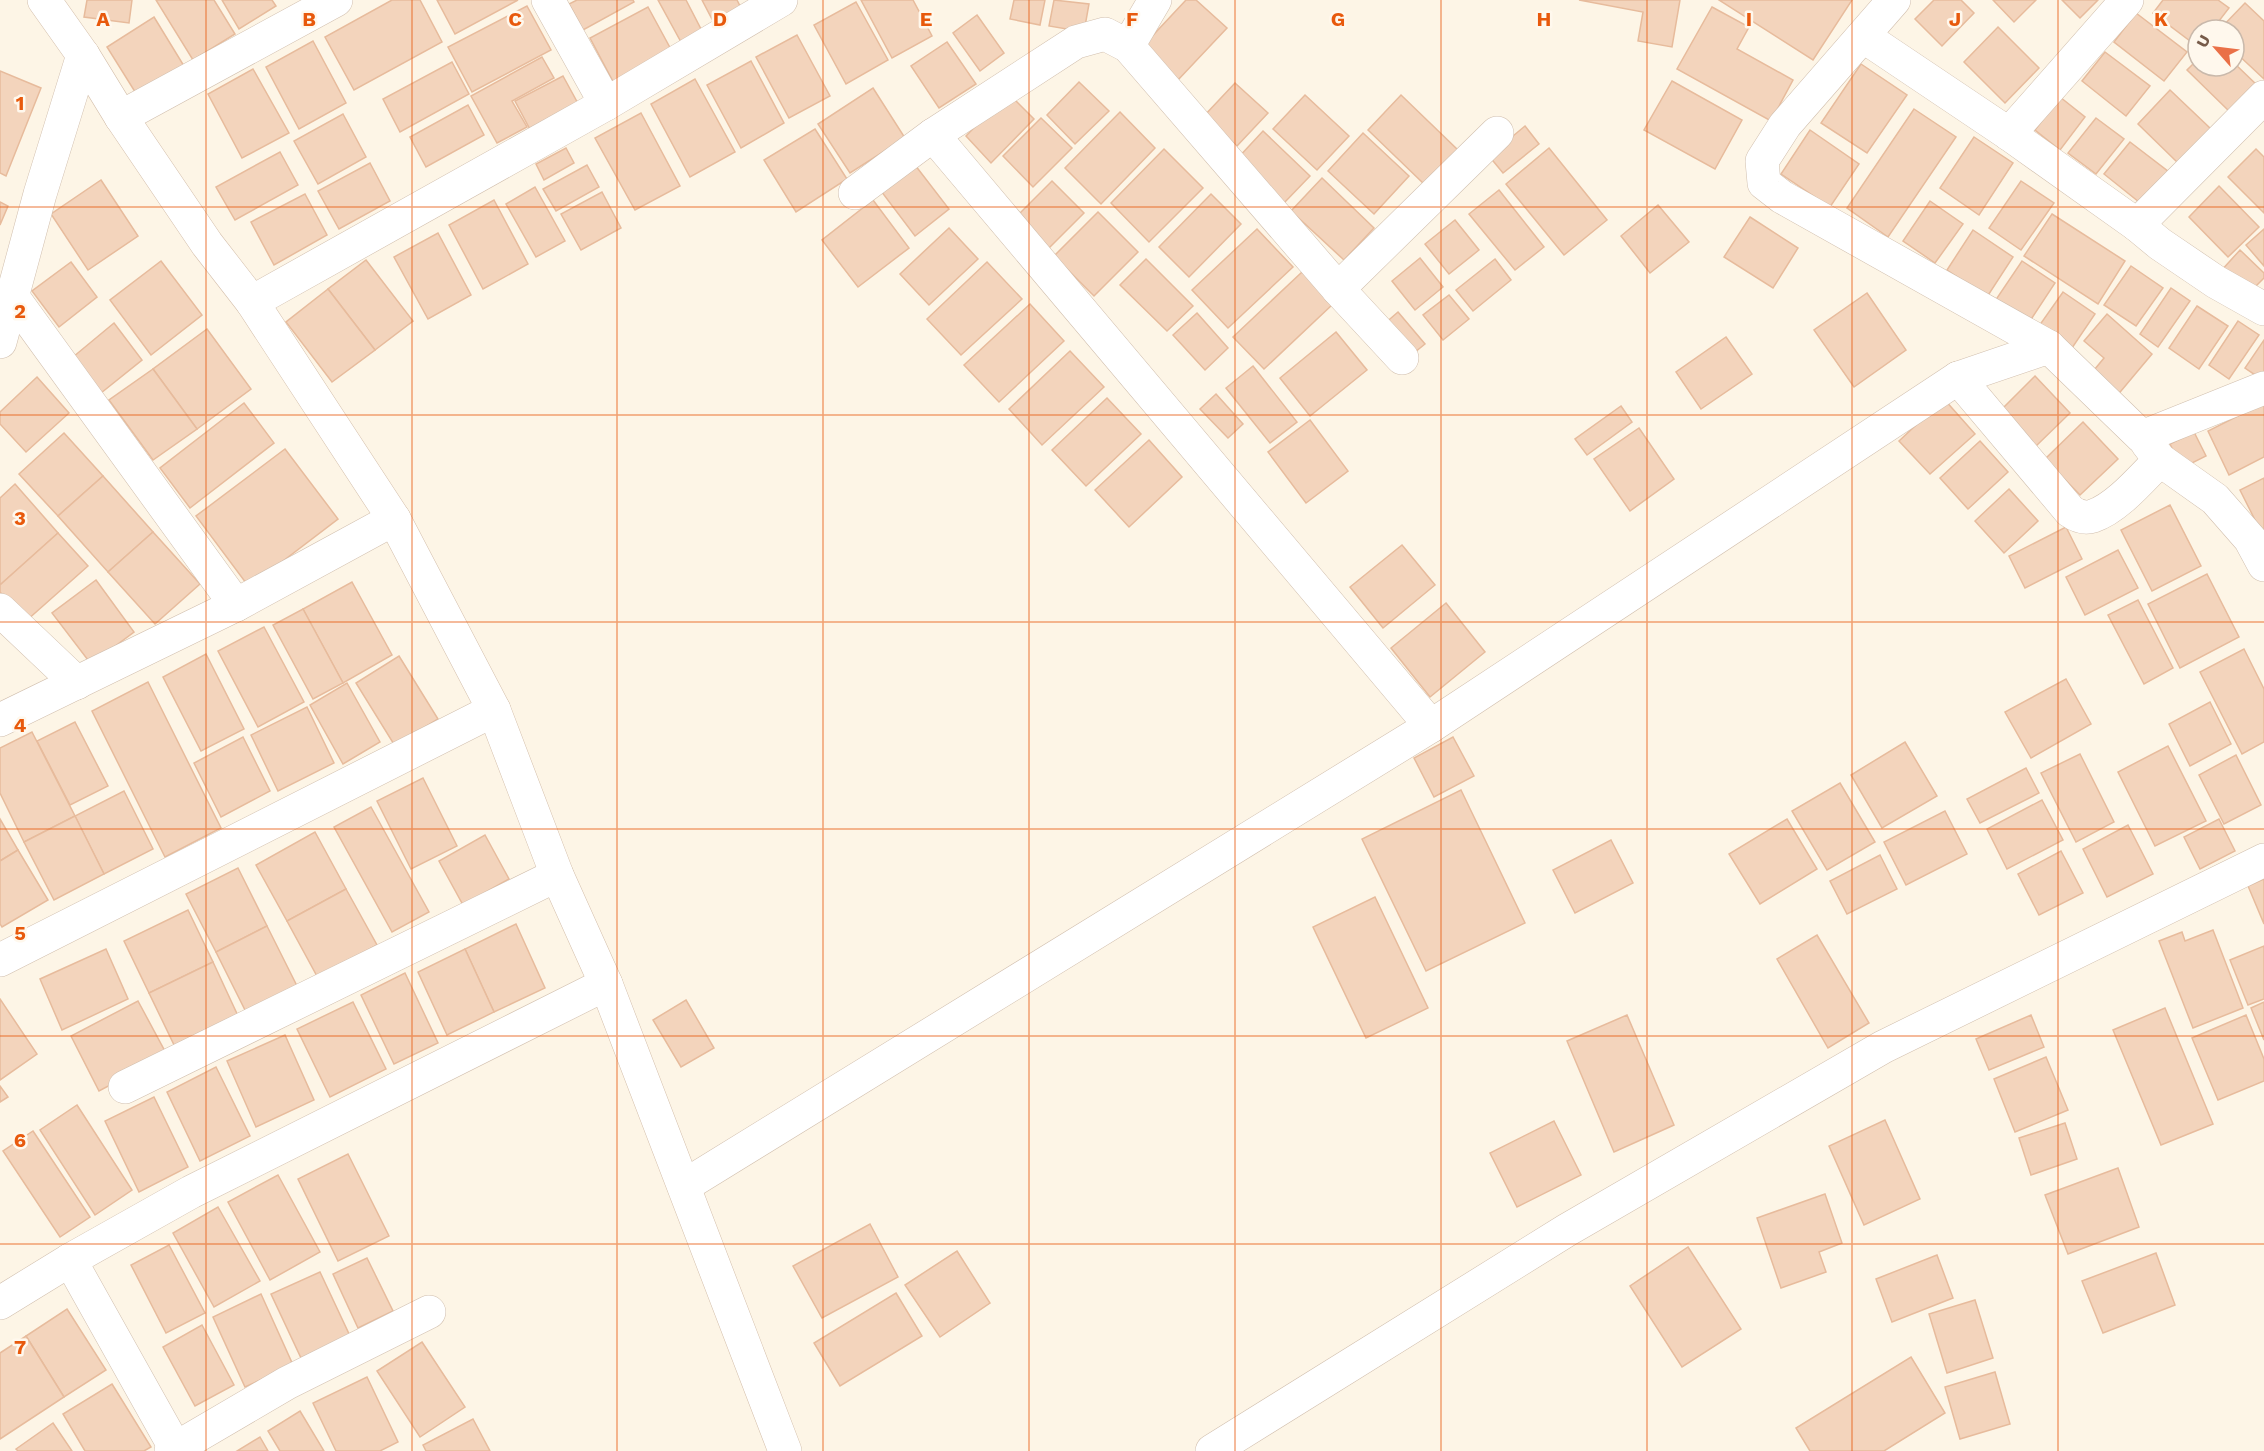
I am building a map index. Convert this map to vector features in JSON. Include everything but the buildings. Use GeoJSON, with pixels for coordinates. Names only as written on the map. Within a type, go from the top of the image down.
{"type":"FeatureCollection","features":[{"type":"Feature","properties":{"kind":"street"},"geometry":{"type":"LineString","coordinates":[[44,0],[83,55],[121,117],[207,244],[252,302],[394,519],[494,710],[556,875],[606,984],[785,1451]]}},
{"type":"Feature","properties":{"kind":"street"},"geometry":{"type":"LineString","coordinates":[[121,117],[336,0]]}},
{"type":"Feature","properties":{"kind":"street"},"geometry":{"type":"LineString","coordinates":[[548,0],[606,104]]}},
{"type":"Feature","properties":{"kind":"street"},"geometry":{"type":"LineString","coordinates":[[252,302],[606,104],[781,0]]}},
{"type":"Feature","properties":{"kind":"street"},"geometry":{"type":"LineString","coordinates":[[1128,46],[1155,0]]}},
{"type":"Feature","properties":{"kind":"street"},"geometry":{"type":"LineString","coordinates":[[1894,0],[1785,124],[1762,161],[1764,183],[1782,197],[2049,347],[2151,449],[2215,499],[2250,539],[2264,566]]}},
{"type":"Feature","properties":{"kind":"street"},"geometry":{"type":"LineString","coordinates":[[2009,134],[2127,0]]}},
{"type":"Feature","properties":{"kind":"street"},"geometry":{"type":"LineString","coordinates":[[855,193],[933,135],[1076,42],[1105,34],[1128,46],[1338,289],[1402,358]]}},
{"type":"Feature","properties":{"kind":"street"},"geometry":{"type":"LineString","coordinates":[[1863,36],[2009,134],[2137,225],[2160,244],[2216,282],[2264,309]]}},
{"type":"Feature","properties":{"kind":"street"},"geometry":{"type":"LineString","coordinates":[[0,342],[40,194],[83,55]]}},
{"type":"Feature","properties":{"kind":"street"},"geometry":{"type":"LineString","coordinates":[[2137,225],[2264,97]]}},
{"type":"Feature","properties":{"kind":"street"},"geometry":{"type":"LineString","coordinates":[[1338,289],[1497,133]]}},
{"type":"Feature","properties":{"kind":"street"},"geometry":{"type":"LineString","coordinates":[[933,135],[1431,726]]}},
{"type":"Feature","properties":{"kind":"street"},"geometry":{"type":"LineString","coordinates":[[12,296],[236,605]]}},
{"type":"Feature","properties":{"kind":"street"},"geometry":{"type":"LineString","coordinates":[[684,1186],[1431,726],[1958,378],[2049,347]]}},
{"type":"Feature","properties":{"kind":"street"},"geometry":{"type":"LineString","coordinates":[[1958,378],[2070,511],[2079,516],[2091,517],[2110,507],[2151,449],[2264,388]]}},
{"type":"Feature","properties":{"kind":"street"},"geometry":{"type":"LineString","coordinates":[[0,720],[236,605],[394,519]]}},
{"type":"Feature","properties":{"kind":"street"},"geometry":{"type":"LineString","coordinates":[[0,610],[77,683]]}},
{"type":"Feature","properties":{"kind":"street"},"geometry":{"type":"LineString","coordinates":[[0,960],[494,710]]}},
{"type":"Feature","properties":{"kind":"street"},"geometry":{"type":"LineString","coordinates":[[1212,1451],[1567,1230],[1883,1047],[2264,860]]}},
{"type":"Feature","properties":{"kind":"street"},"geometry":{"type":"LineString","coordinates":[[125,1087],[556,875]]}},
{"type":"Feature","properties":{"kind":"street"},"geometry":{"type":"LineString","coordinates":[[0,1303],[70,1260],[190,1192],[606,984]]}},
{"type":"Feature","properties":{"kind":"street"},"geometry":{"type":"LineString","coordinates":[[70,1260],[174,1450],[287,1383],[429,1312]]}}]}
